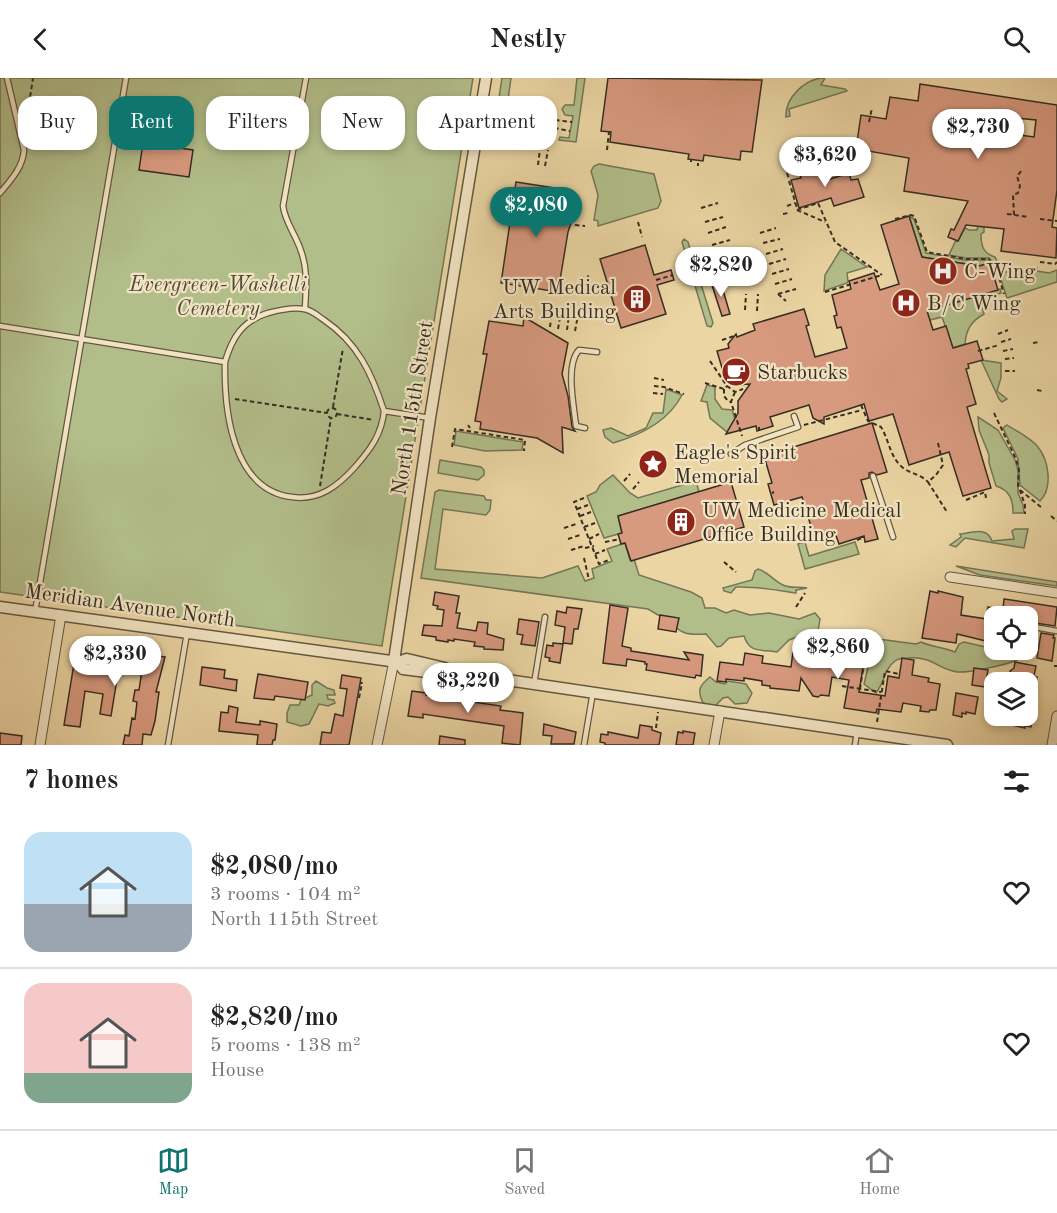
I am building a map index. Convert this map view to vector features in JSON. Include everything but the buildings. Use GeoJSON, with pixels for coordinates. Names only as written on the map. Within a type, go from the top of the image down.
{"type":"FeatureCollection","features":[{"type":"Feature","properties":{"kind":"street","name":"North 115th Street"},"geometry":{"type":"LineString","coordinates":[[377,745],[396,661],[430,418],[486,78]]}},
{"type":"Feature","properties":{"kind":"street"},"geometry":{"type":"LineString","coordinates":[[950,577],[1057,593]]}},
{"type":"Feature","properties":{"kind":"street","name":"Meridian Avenue North"},"geometry":{"type":"LineString","coordinates":[[0,607],[396,661],[403,669],[443,674],[453,672],[947,745]]}},
{"type":"Feature","properties":{"kind":"street"},"geometry":{"type":"LineString","coordinates":[[40,745],[61,615]]}},
{"type":"Feature","properties":{"kind":"street"},"geometry":{"type":"LineString","coordinates":[[714,745],[720,711]]}},
{"type":"Feature","properties":{"kind":"street"},"geometry":{"type":"LineString","coordinates":[[1053,745],[1057,717]]}},
{"type":"Feature","properties":{"kind":"lane"},"geometry":{"type":"LineString","coordinates":[[0,193],[22,162],[24,150],[7,78]]}},
{"type":"Feature","properties":{"kind":"lane"},"geometry":{"type":"LineString","coordinates":[[35,612],[126,78]]}},
{"type":"Feature","properties":{"kind":"lane"},"geometry":{"type":"LineString","coordinates":[[305,309],[306,271],[302,252],[286,219],[283,206],[306,78]]}},
{"type":"Feature","properties":{"kind":"lane"},"geometry":{"type":"LineString","coordinates":[[305,309],[313,312],[345,337],[369,369],[384,411],[380,432],[363,458],[345,477],[319,496],[288,497],[270,491],[254,478],[246,467],[236,444],[226,398],[225,362],[235,336],[248,321],[273,312],[305,309]]}},
{"type":"Feature","properties":{"kind":"lane"},"geometry":{"type":"LineString","coordinates":[[0,326],[225,362]]}},
{"type":"Feature","properties":{"kind":"lane"},"geometry":{"type":"LineString","coordinates":[[585,428],[576,426],[572,373],[574,356],[579,350],[597,352]]}},
{"type":"Feature","properties":{"kind":"lane"},"geometry":{"type":"LineString","coordinates":[[384,411],[430,418]]}},
{"type":"Feature","properties":{"kind":"lane"},"geometry":{"type":"LineString","coordinates":[[730,454],[745,445],[798,427],[794,416]]}},
{"type":"Feature","properties":{"kind":"lane"},"geometry":{"type":"LineString","coordinates":[[873,476],[893,537]]}},
{"type":"Feature","properties":{"kind":"lane"},"geometry":{"type":"LineString","coordinates":[[534,684],[545,617]]}},
{"type":"Feature","properties":{"kind":"lane"},"geometry":{"type":"LineString","coordinates":[[1038,628],[1057,631]]}},
{"type":"Feature","properties":{"kind":"lane"},"geometry":{"type":"LineString","coordinates":[[168,745],[187,633]]}},
{"type":"Feature","properties":{"kind":"lane"},"geometry":{"type":"LineString","coordinates":[[584,745],[593,693]]}},
{"type":"Feature","properties":{"kind":"lane"},"geometry":{"type":"LineString","coordinates":[[855,745],[857,732]]}},
{"type":"Feature","properties":{"kind":"path"},"geometry":{"type":"LineString","coordinates":[[30,96],[33,78]]}},
{"type":"Feature","properties":{"kind":"path"},"geometry":{"type":"LineString","coordinates":[[869,122],[872,108]]}},
{"type":"Feature","properties":{"kind":"path"},"geometry":{"type":"LineString","coordinates":[[557,120],[572,122]]}},
{"type":"Feature","properties":{"kind":"path"},"geometry":{"type":"LineString","coordinates":[[557,129],[570,131]]}},
{"type":"Feature","properties":{"kind":"path"},"geometry":{"type":"LineString","coordinates":[[607,150],[609,132]]}},
{"type":"Feature","properties":{"kind":"path"},"geometry":{"type":"LineString","coordinates":[[814,148],[817,161]]}},
{"type":"Feature","properties":{"kind":"path"},"geometry":{"type":"LineString","coordinates":[[538,165],[540,150]]}},
{"type":"Feature","properties":{"kind":"path"},"geometry":{"type":"LineString","coordinates":[[545,166],[548,150]]}},
{"type":"Feature","properties":{"kind":"path"},"geometry":{"type":"LineString","coordinates":[[807,150],[811,163]]}},
{"type":"Feature","properties":{"kind":"path"},"geometry":{"type":"LineString","coordinates":[[801,151],[805,164]]}},
{"type":"Feature","properties":{"kind":"path"},"geometry":{"type":"LineString","coordinates":[[795,153],[799,166]]}},
{"type":"Feature","properties":{"kind":"path"},"geometry":{"type":"LineString","coordinates":[[788,155],[793,168]]}},
{"type":"Feature","properties":{"kind":"path"},"geometry":{"type":"LineString","coordinates":[[783,156],[797,208]]}},
{"type":"Feature","properties":{"kind":"path"},"geometry":{"type":"LineString","coordinates":[[1014,215],[1013,195],[1018,193],[1020,186],[1017,176],[1023,169]]}},
{"type":"Feature","properties":{"kind":"path"},"geometry":{"type":"LineString","coordinates":[[701,208],[718,203]]}},
{"type":"Feature","properties":{"kind":"path"},"geometry":{"type":"LineString","coordinates":[[787,206],[795,203]]}},
{"type":"Feature","properties":{"kind":"path"},"geometry":{"type":"LineString","coordinates":[[825,292],[882,275],[835,242],[818,203],[797,210],[826,224]]}},
{"type":"Feature","properties":{"kind":"path"},"geometry":{"type":"LineString","coordinates":[[783,214],[788,213]]}},
{"type":"Feature","properties":{"kind":"path"},"geometry":{"type":"LineString","coordinates":[[1007,214],[1029,217]]}},
{"type":"Feature","properties":{"kind":"path"},"geometry":{"type":"LineString","coordinates":[[895,219],[914,216],[927,252],[966,260],[989,259],[997,271],[1004,294]]}},
{"type":"Feature","properties":{"kind":"path"},"geometry":{"type":"LineString","coordinates":[[705,222],[723,217]]}},
{"type":"Feature","properties":{"kind":"path"},"geometry":{"type":"LineString","coordinates":[[1040,219],[1057,221]]}},
{"type":"Feature","properties":{"kind":"path"},"geometry":{"type":"LineString","coordinates":[[638,222],[642,237]]}},
{"type":"Feature","properties":{"kind":"path"},"geometry":{"type":"LineString","coordinates":[[575,225],[585,226]]}},
{"type":"Feature","properties":{"kind":"path"},"geometry":{"type":"LineString","coordinates":[[708,233],[726,227]]}},
{"type":"Feature","properties":{"kind":"path"},"geometry":{"type":"LineString","coordinates":[[760,234],[777,228]]}},
{"type":"Feature","properties":{"kind":"path"},"geometry":{"type":"LineString","coordinates":[[763,243],[780,238]]}},
{"type":"Feature","properties":{"kind":"path"},"geometry":{"type":"LineString","coordinates":[[712,245],[730,240]]}},
{"type":"Feature","properties":{"kind":"path"},"geometry":{"type":"LineString","coordinates":[[766,254],[783,249]]}},
{"type":"Feature","properties":{"kind":"path"},"geometry":{"type":"LineString","coordinates":[[716,257],[733,251]]}},
{"type":"Feature","properties":{"kind":"path"},"geometry":{"type":"LineString","coordinates":[[769,264],[786,259]]}},
{"type":"Feature","properties":{"kind":"path"},"geometry":{"type":"LineString","coordinates":[[1040,262],[1055,264],[1057,262]]}},
{"type":"Feature","properties":{"kind":"path"},"geometry":{"type":"LineString","coordinates":[[772,274],[789,269]]}},
{"type":"Feature","properties":{"kind":"path"},"geometry":{"type":"LineString","coordinates":[[656,280],[673,274]]}},
{"type":"Feature","properties":{"kind":"path"},"geometry":{"type":"LineString","coordinates":[[580,279],[589,276]]}},
{"type":"Feature","properties":{"kind":"path"},"geometry":{"type":"LineString","coordinates":[[775,284],[792,279]]}},
{"type":"Feature","properties":{"kind":"path"},"geometry":{"type":"LineString","coordinates":[[583,290],[592,287]]}},
{"type":"Feature","properties":{"kind":"path"},"geometry":{"type":"LineString","coordinates":[[786,301],[778,294],[796,289]]}},
{"type":"Feature","properties":{"kind":"path"},"geometry":{"type":"LineString","coordinates":[[745,310],[746,294]]}},
{"type":"Feature","properties":{"kind":"path"},"geometry":{"type":"LineString","coordinates":[[757,311],[758,294]]}},
{"type":"Feature","properties":{"kind":"path"},"geometry":{"type":"LineString","coordinates":[[549,327],[552,311]]}},
{"type":"Feature","properties":{"kind":"path"},"geometry":{"type":"LineString","coordinates":[[558,329],[561,312]]}},
{"type":"Feature","properties":{"kind":"path"},"geometry":{"type":"LineString","coordinates":[[567,330],[569,314]]}},
{"type":"Feature","properties":{"kind":"path"},"geometry":{"type":"LineString","coordinates":[[575,331],[578,315]]}},
{"type":"Feature","properties":{"kind":"path"},"geometry":{"type":"LineString","coordinates":[[998,334],[1008,330]]}},
{"type":"Feature","properties":{"kind":"path"},"geometry":{"type":"LineString","coordinates":[[722,340],[734,336]]}},
{"type":"Feature","properties":{"kind":"path"},"geometry":{"type":"LineString","coordinates":[[333,408],[345,337]]}},
{"type":"Feature","properties":{"kind":"path"},"geometry":{"type":"LineString","coordinates":[[978,351],[1011,339]]}},
{"type":"Feature","properties":{"kind":"path"},"geometry":{"type":"LineString","coordinates":[[1033,343],[1039,342]]}},
{"type":"Feature","properties":{"kind":"path"},"geometry":{"type":"LineString","coordinates":[[1003,351],[1013,349]]}},
{"type":"Feature","properties":{"kind":"path"},"geometry":{"type":"LineString","coordinates":[[1005,359],[1014,358]]}},
{"type":"Feature","properties":{"kind":"path"},"geometry":{"type":"LineString","coordinates":[[711,361],[726,387],[724,396],[731,402],[742,436]]}},
{"type":"Feature","properties":{"kind":"path"},"geometry":{"type":"LineString","coordinates":[[1005,371],[1015,371]]}},
{"type":"Feature","properties":{"kind":"path"},"geometry":{"type":"LineString","coordinates":[[654,378],[664,380]]}},
{"type":"Feature","properties":{"kind":"path"},"geometry":{"type":"LineString","coordinates":[[705,383],[726,387],[735,392]]}},
{"type":"Feature","properties":{"kind":"path"},"geometry":{"type":"LineString","coordinates":[[654,386],[684,394]]}},
{"type":"Feature","properties":{"kind":"path"},"geometry":{"type":"LineString","coordinates":[[731,402],[735,392],[743,389]]}},
{"type":"Feature","properties":{"kind":"path"},"geometry":{"type":"LineString","coordinates":[[1037,390],[1042,391]]}},
{"type":"Feature","properties":{"kind":"path"},"geometry":{"type":"LineString","coordinates":[[653,393],[663,394]]}},
{"type":"Feature","properties":{"kind":"path"},"geometry":{"type":"LineString","coordinates":[[226,398],[327,412],[331,418],[319,496]]}},
{"type":"Feature","properties":{"kind":"path"},"geometry":{"type":"LineString","coordinates":[[861,405],[868,421],[881,427],[896,461],[907,471],[924,478],[947,512]]}},
{"type":"Feature","properties":{"kind":"path"},"geometry":{"type":"LineString","coordinates":[[327,412],[329,408],[333,408]]}},
{"type":"Feature","properties":{"kind":"path"},"geometry":{"type":"LineString","coordinates":[[333,408],[336,409],[337,414]]}},
{"type":"Feature","properties":{"kind":"path"},"geometry":{"type":"LineString","coordinates":[[812,422],[862,410]]}},
{"type":"Feature","properties":{"kind":"path"},"geometry":{"type":"LineString","coordinates":[[994,413],[1016,459],[1019,470],[1018,485],[1025,514]]}},
{"type":"Feature","properties":{"kind":"path"},"geometry":{"type":"LineString","coordinates":[[331,418],[337,414],[383,421]]}},
{"type":"Feature","properties":{"kind":"path"},"geometry":{"type":"LineString","coordinates":[[452,447],[455,429],[525,440],[524,451]]}},
{"type":"Feature","properties":{"kind":"path"},"geometry":{"type":"LineString","coordinates":[[928,482],[936,476],[943,465],[938,443]]}},
{"type":"Feature","properties":{"kind":"path"},"geometry":{"type":"LineString","coordinates":[[624,481],[630,474]]}},
{"type":"Feature","properties":{"kind":"path"},"geometry":{"type":"LineString","coordinates":[[633,489],[639,482]]}},
{"type":"Feature","properties":{"kind":"path"},"geometry":{"type":"LineString","coordinates":[[1020,490],[1041,507]]}},
{"type":"Feature","properties":{"kind":"path"},"geometry":{"type":"LineString","coordinates":[[966,500],[985,492],[986,498]]}},
{"type":"Feature","properties":{"kind":"path"},"geometry":{"type":"LineString","coordinates":[[584,498],[574,502],[599,564],[609,561]]}},
{"type":"Feature","properties":{"kind":"path"},"geometry":{"type":"LineString","coordinates":[[577,509],[588,505]]}},
{"type":"Feature","properties":{"kind":"path"},"geometry":{"type":"LineString","coordinates":[[580,516],[591,512]]}},
{"type":"Feature","properties":{"kind":"path"},"geometry":{"type":"LineString","coordinates":[[1051,516],[1057,521]]}},
{"type":"Feature","properties":{"kind":"path"},"geometry":{"type":"LineString","coordinates":[[584,527],[595,523]]}},
{"type":"Feature","properties":{"kind":"path"},"geometry":{"type":"LineString","coordinates":[[564,528],[576,524]]}},
{"type":"Feature","properties":{"kind":"path"},"geometry":{"type":"LineString","coordinates":[[589,538],[599,534]]}},
{"type":"Feature","properties":{"kind":"path"},"geometry":{"type":"LineString","coordinates":[[568,539],[580,535]]}},
{"type":"Feature","properties":{"kind":"path"},"geometry":{"type":"LineString","coordinates":[[857,540],[862,538]]}},
{"type":"Feature","properties":{"kind":"path"},"geometry":{"type":"LineString","coordinates":[[605,542],[620,539]]}},
{"type":"Feature","properties":{"kind":"path"},"geometry":{"type":"LineString","coordinates":[[571,550],[593,546]]}},
{"type":"Feature","properties":{"kind":"path"},"geometry":{"type":"LineString","coordinates":[[595,554],[605,550]]}},
{"type":"Feature","properties":{"kind":"path"},"geometry":{"type":"LineString","coordinates":[[584,558],[589,580]]}},
{"type":"Feature","properties":{"kind":"path"},"geometry":{"type":"LineString","coordinates":[[724,562],[736,572]]}},
{"type":"Feature","properties":{"kind":"path"},"geometry":{"type":"LineString","coordinates":[[796,607],[805,593]]}},
{"type":"Feature","properties":{"kind":"path"},"geometry":{"type":"LineString","coordinates":[[860,689],[865,657]]}},
{"type":"Feature","properties":{"kind":"path"},"geometry":{"type":"LineString","coordinates":[[877,722],[885,671],[899,674]]}},
{"type":"Feature","properties":{"kind":"path"},"geometry":{"type":"LineString","coordinates":[[359,698],[362,683],[360,682]]}},
{"type":"Feature","properties":{"kind":"path"},"geometry":{"type":"LineString","coordinates":[[842,686],[881,692]]}},
{"type":"Feature","properties":{"kind":"path"},"geometry":{"type":"LineString","coordinates":[[656,728],[658,712]]}},
{"type":"Feature","properties":{"kind":"green space","name":"Evergreen-Washelli Cemetery"},"geometry":{"type":"Polygon","coordinates":[[[0,78],[473,78],[470,96],[417,96],[417,150],[461,150],[382,646],[0,592],[0,78]]]}},
{"type":"Feature","properties":{"kind":"green space"},"geometry":{"type":"Polygon","coordinates":[[[502,78],[511,78],[509,96],[499,96],[502,78]]]}},
{"type":"Feature","properties":{"kind":"green space"},"geometry":{"type":"Polygon","coordinates":[[[577,78],[585,78],[576,142],[559,140],[560,137],[569,138],[573,116],[565,115],[562,109],[565,105],[574,105],[577,78]]]}},
{"type":"Feature","properties":{"kind":"green space"},"geometry":{"type":"Polygon","coordinates":[[[825,78],[821,85],[847,91],[789,109],[790,116],[786,117],[789,103],[798,90],[810,81],[825,78]]]}},
{"type":"Feature","properties":{"kind":"green space"},"geometry":{"type":"Polygon","coordinates":[[[599,164],[654,174],[661,201],[658,208],[598,226],[598,221],[594,220],[598,195],[591,171],[599,164]]]}},
{"type":"Feature","properties":{"kind":"green space"},"geometry":{"type":"Polygon","coordinates":[[[909,216],[914,219],[926,253],[965,260],[988,260],[990,263],[979,266],[922,257],[909,216]]]}},
{"type":"Feature","properties":{"kind":"green space"},"geometry":{"type":"Polygon","coordinates":[[[984,225],[984,232],[981,234],[982,245],[985,251],[995,257],[1003,272],[1018,270],[1032,272],[1037,268],[1037,271],[1049,273],[1057,270],[1057,282],[1007,298],[998,270],[989,258],[949,255],[965,228],[977,230],[978,226],[984,225]]]}},
{"type":"Feature","properties":{"kind":"green space"},"geometry":{"type":"Polygon","coordinates":[[[684,239],[688,242],[713,323],[711,327],[707,326],[682,242],[684,239]]]}},
{"type":"Feature","properties":{"kind":"green space"},"geometry":{"type":"Polygon","coordinates":[[[841,249],[867,267],[847,273],[847,283],[824,291],[825,275],[841,249]]]}},
{"type":"Feature","properties":{"kind":"green space"},"geometry":{"type":"Polygon","coordinates":[[[1000,289],[1001,293],[980,300],[984,314],[970,326],[965,344],[953,348],[942,317],[930,320],[927,311],[1000,289]]]}},
{"type":"Feature","properties":{"kind":"green space"},"geometry":{"type":"Polygon","coordinates":[[[981,360],[1001,363],[1001,378],[997,391],[1007,399],[1002,402],[999,399],[981,360]]]}},
{"type":"Feature","properties":{"kind":"green space"},"geometry":{"type":"Polygon","coordinates":[[[707,385],[715,387],[715,399],[722,409],[732,410],[735,419],[727,432],[710,418],[707,402],[701,401],[707,385]]]}},
{"type":"Feature","properties":{"kind":"green space"},"geometry":{"type":"Polygon","coordinates":[[[666,389],[682,395],[661,420],[634,436],[613,443],[605,437],[603,430],[611,428],[628,436],[646,428],[653,413],[663,413],[666,389]]]}},
{"type":"Feature","properties":{"kind":"green space"},"geometry":{"type":"Polygon","coordinates":[[[978,417],[998,430],[1015,460],[1018,470],[1018,493],[1024,513],[1013,513],[1010,496],[1005,490],[996,486],[989,455],[979,430],[978,417]]]}},
{"type":"Feature","properties":{"kind":"green space"},"geometry":{"type":"Polygon","coordinates":[[[1007,425],[1035,444],[1042,453],[1047,467],[1048,482],[1040,501],[1020,485],[1018,459],[1003,428],[1007,425]]]}},
{"type":"Feature","properties":{"kind":"green space"},"geometry":{"type":"Polygon","coordinates":[[[456,431],[523,442],[522,450],[485,451],[454,445],[456,431]]]}},
{"type":"Feature","properties":{"kind":"green space"},"geometry":{"type":"Polygon","coordinates":[[[440,460],[481,467],[484,475],[478,480],[438,473],[440,460]]]}},
{"type":"Feature","properties":{"kind":"green space"},"geometry":{"type":"Polygon","coordinates":[[[613,475],[638,498],[696,481],[699,492],[618,516],[622,533],[604,538],[587,496],[596,492],[600,485],[613,475]]]}},
{"type":"Feature","properties":{"kind":"green space"},"geometry":{"type":"Polygon","coordinates":[[[439,490],[484,496],[486,500],[491,500],[490,510],[486,515],[443,509],[435,569],[542,578],[578,566],[585,581],[594,578],[592,569],[612,561],[607,549],[625,543],[630,560],[634,559],[639,575],[691,592],[702,598],[705,608],[715,608],[726,613],[734,610],[750,615],[769,613],[799,619],[815,613],[820,619],[818,631],[916,644],[921,642],[955,652],[959,644],[964,642],[984,647],[984,660],[1017,660],[987,668],[957,672],[923,659],[900,659],[889,668],[876,693],[864,684],[871,655],[856,646],[840,644],[834,640],[802,635],[789,640],[777,652],[753,648],[746,642],[744,636],[729,638],[717,647],[706,634],[680,631],[670,618],[648,609],[421,578],[435,492],[439,490]]]}},
{"type":"Feature","properties":{"kind":"green space"},"geometry":{"type":"Polygon","coordinates":[[[1028,529],[1024,548],[965,538],[956,547],[950,545],[961,537],[960,534],[975,532],[987,534],[992,541],[1014,539],[1012,531],[1028,529]]]}},
{"type":"Feature","properties":{"kind":"green space"},"geometry":{"type":"Polygon","coordinates":[[[805,542],[809,556],[855,542],[859,554],[805,569],[798,544],[805,542]]]}},
{"type":"Feature","properties":{"kind":"green space"},"geometry":{"type":"Polygon","coordinates":[[[956,566],[1057,582],[1057,586],[980,575],[956,566]]]}},
{"type":"Feature","properties":{"kind":"green space"},"geometry":{"type":"Polygon","coordinates":[[[758,569],[786,586],[807,588],[796,590],[796,593],[744,587],[736,587],[731,593],[724,591],[723,588],[752,580],[758,569]]]}},
{"type":"Feature","properties":{"kind":"green space"},"geometry":{"type":"Polygon","coordinates":[[[710,677],[716,682],[725,684],[728,681],[746,684],[752,693],[747,703],[735,704],[728,697],[723,698],[715,706],[703,703],[700,689],[710,677]]]}},
{"type":"Feature","properties":{"kind":"green space"},"geometry":{"type":"Polygon","coordinates":[[[316,681],[334,690],[335,695],[327,695],[328,699],[334,700],[335,703],[328,706],[319,704],[309,724],[301,726],[287,722],[290,705],[299,705],[301,700],[312,695],[312,685],[316,681]]]}},
{"type":"Feature","properties":{"kind":"place","name":"C-Wing"},"geometry":{"type":"Point","coordinates":[943,271]}},
{"type":"Feature","properties":{"kind":"place","name":"UW Medical Arts Building"},"geometry":{"type":"Point","coordinates":[637,299]}},
{"type":"Feature","properties":{"kind":"place","name":"B/C Wing"},"geometry":{"type":"Point","coordinates":[906,303]}},
{"type":"Feature","properties":{"kind":"place","name":"Starbucks"},"geometry":{"type":"Point","coordinates":[736,372]}},
{"type":"Feature","properties":{"kind":"place","name":"Eagle's Spirit Memorial"},"geometry":{"type":"Point","coordinates":[653,464]}},
{"type":"Feature","properties":{"kind":"place","name":"UW Medicine Medical Office Building"},"geometry":{"type":"Point","coordinates":[681,522]}}]}
